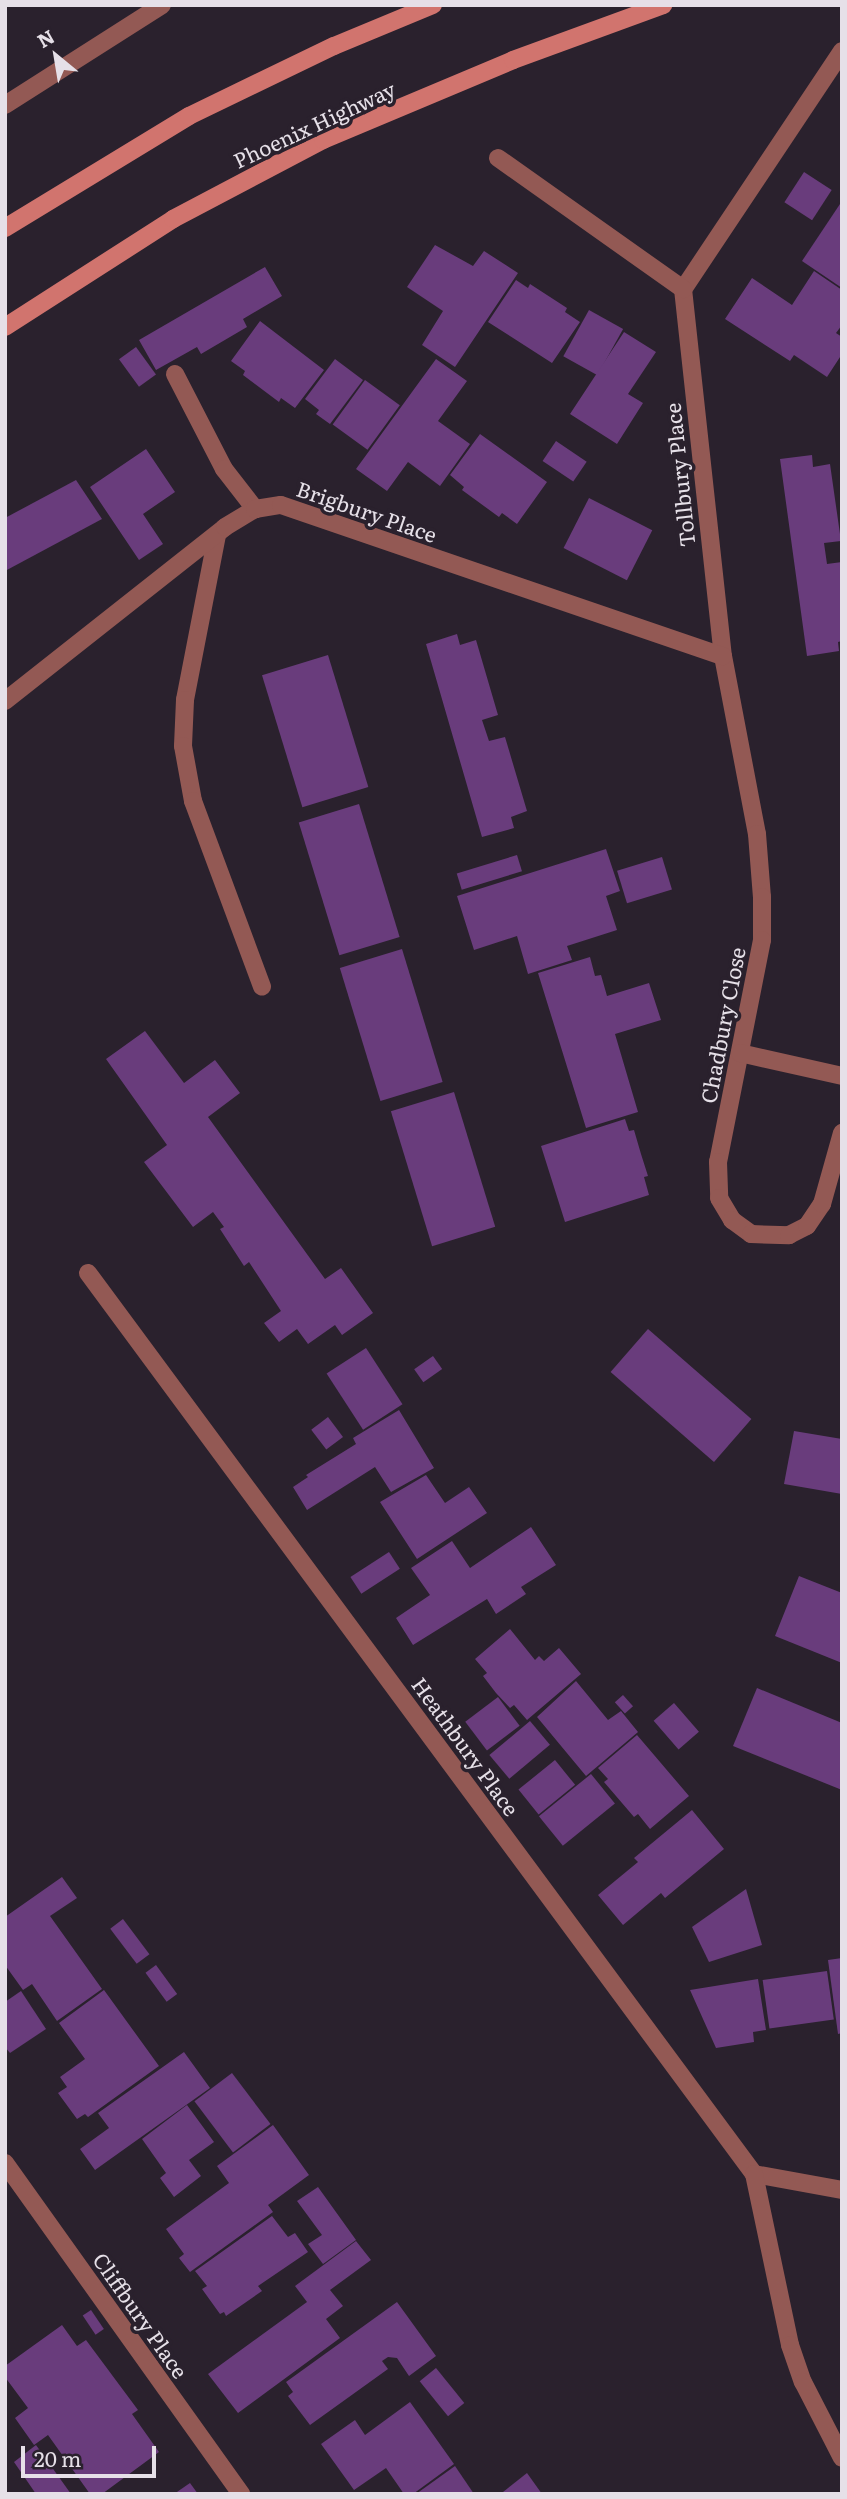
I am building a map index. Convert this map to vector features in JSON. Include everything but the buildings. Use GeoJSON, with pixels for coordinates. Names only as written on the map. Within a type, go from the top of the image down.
{"type":"FeatureCollection","features":[{"type":"Feature","properties":{"kind":"main road"},"geometry":{"type":"LineString","coordinates":[[5,228],[189,116],[334,46],[433,5]]}},
{"type":"Feature","properties":{"kind":"main road","name":"Phoenix Highway"},"geometry":{"type":"LineString","coordinates":[[5,327],[173,219],[323,140],[513,60],[663,5]]}},
{"type":"Feature","properties":{"kind":"street"},"geometry":{"type":"LineString","coordinates":[[5,106],[162,5]]}},
{"type":"Feature","properties":{"kind":"street"},"geometry":{"type":"LineString","coordinates":[[498,158],[683,289],[842,51]]}},
{"type":"Feature","properties":{"kind":"street","name":"Tollbury Place"},"geometry":{"type":"LineString","coordinates":[[683,289],[723,656]]}},
{"type":"Feature","properties":{"kind":"street"},"geometry":{"type":"LineString","coordinates":[[5,701],[217,535],[256,509],[224,469],[175,374]]}},
{"type":"Feature","properties":{"kind":"street","name":"Brigbury Place"},"geometry":{"type":"LineString","coordinates":[[256,509],[281,505],[723,656]]}},
{"type":"Feature","properties":{"kind":"street"},"geometry":{"type":"LineString","coordinates":[[217,535],[185,700],[183,746],[193,801],[262,987]]}},
{"type":"Feature","properties":{"kind":"street","name":"Chadbury Close"},"geometry":{"type":"LineString","coordinates":[[723,656],[757,834],[762,897],[762,940],[718,1162],[719,1198],[732,1220],[751,1234],[789,1235],[807,1226],[822,1205],[842,1133]]}},
{"type":"Feature","properties":{"kind":"street"},"geometry":{"type":"LineString","coordinates":[[740,1053],[842,1076]]}},
{"type":"Feature","properties":{"kind":"street","name":"Heathbury Place"},"geometry":{"type":"LineString","coordinates":[[88,1273],[754,2175]]}},
{"type":"Feature","properties":{"kind":"street","name":"Cliffbury Place"},"geometry":{"type":"LineString","coordinates":[[5,2163],[240,2494]]}},
{"type":"Feature","properties":{"kind":"street"},"geometry":{"type":"LineString","coordinates":[[842,2190],[754,2175],[790,2346],[803,2382],[842,2458]]}}]}
